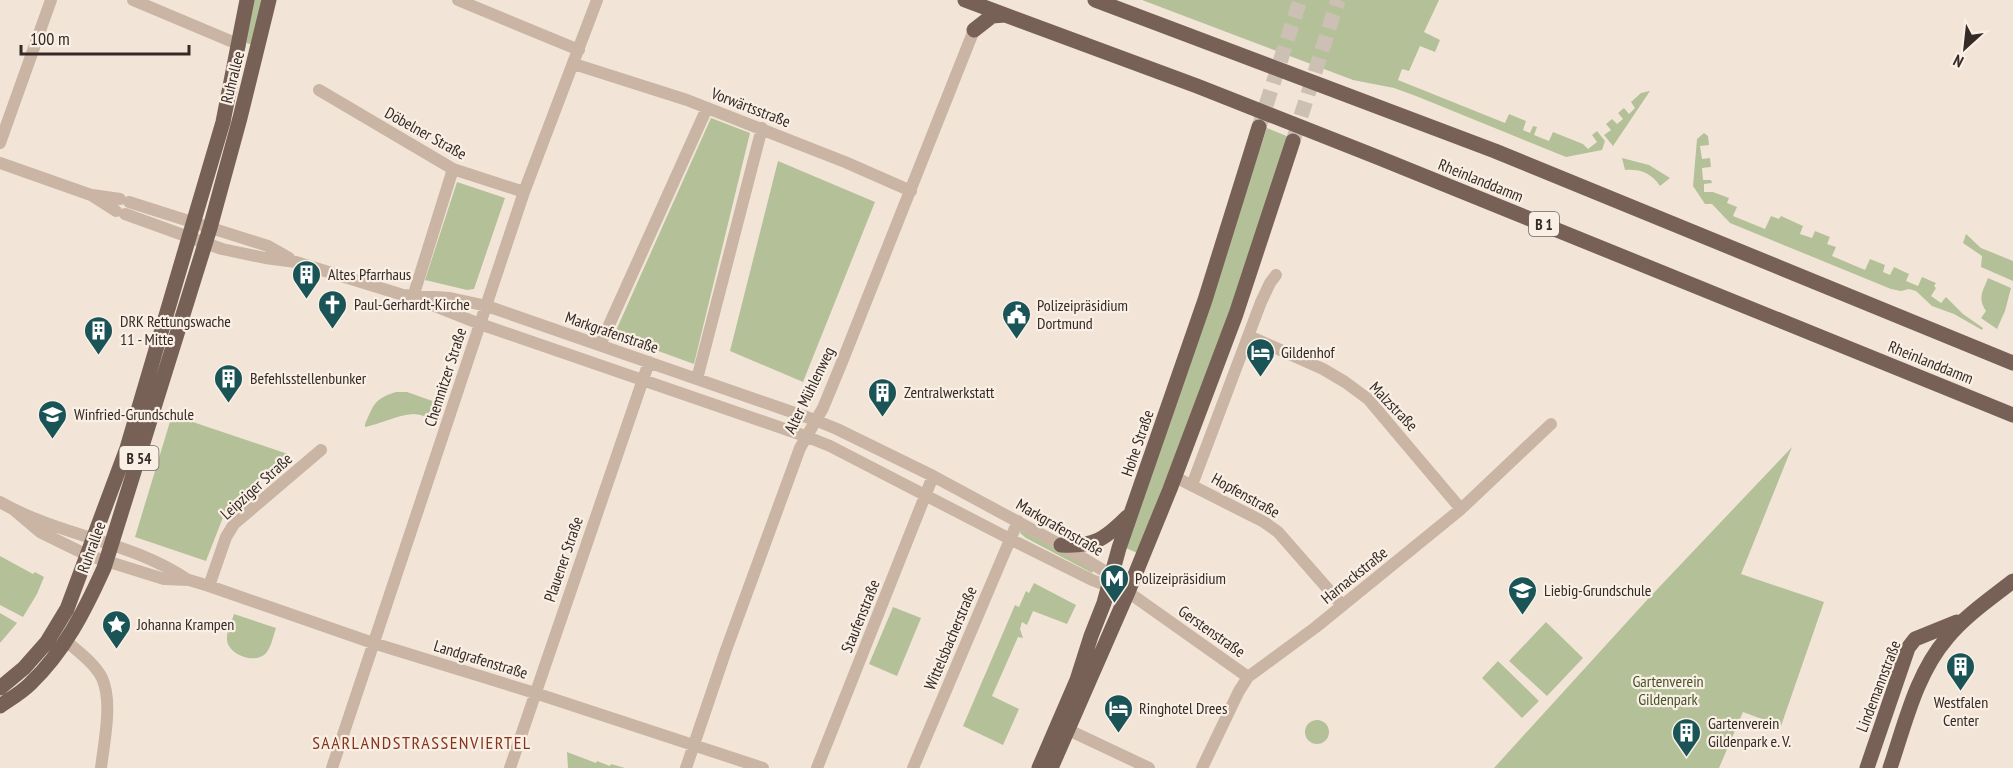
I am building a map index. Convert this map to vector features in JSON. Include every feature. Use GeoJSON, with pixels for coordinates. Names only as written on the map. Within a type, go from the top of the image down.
{"type":"FeatureCollection","features":[{"type":"Feature","properties":{"kind":"main road","name":"Ruhrallee"},"geometry":{"type":"LineString","coordinates":[[0,688],[24,668],[51,637],[67,609],[127,448],[223,122],[240,45],[247,0]]}},
{"type":"Feature","properties":{"kind":"main road","name":"Ruhrallee"},"geometry":{"type":"LineString","coordinates":[[0,706],[29,686],[50,664],[81,618],[106,562],[210,228],[269,0]]}},
{"type":"Feature","properties":{"kind":"main road"},"geometry":{"type":"LineString","coordinates":[[965,0],[973,11],[974,30]]}},
{"type":"Feature","properties":{"kind":"main road","name":"Rheinlanddamm"},"geometry":{"type":"LineString","coordinates":[[965,0],[1335,140],[2013,415]]}},
{"type":"Feature","properties":{"kind":"main road","name":"Rheinlanddamm"},"geometry":{"type":"LineString","coordinates":[[1095,0],[1503,154],[2013,363]]}},
{"type":"Feature","properties":{"kind":"main road"},"geometry":{"type":"LineString","coordinates":[[974,30],[992,16],[1005,15]]}},
{"type":"Feature","properties":{"kind":"main road"},"geometry":{"type":"LineString","coordinates":[[240,45],[248,51],[254,64]]}},
{"type":"Feature","properties":{"kind":"main road","name":"Hohe Straße"},"geometry":{"type":"LineString","coordinates":[[1051,768],[1077,680],[1205,300],[1259,127]]}},
{"type":"Feature","properties":{"kind":"main road","name":"Hohe Straße"},"geometry":{"type":"LineString","coordinates":[[1039,768],[1063,728],[1128,592],[1175,477],[1236,314],[1293,141]]}},
{"type":"Feature","properties":{"kind":"main road"},"geometry":{"type":"LineString","coordinates":[[151,365],[167,370]]}},
{"type":"Feature","properties":{"kind":"main road"},"geometry":{"type":"LineString","coordinates":[[1061,545],[1083,545],[1099,541],[1132,513]]}},
{"type":"Feature","properties":{"kind":"main road","name":"Lindemannstraße"},"geometry":{"type":"LineString","coordinates":[[1890,768],[1914,695],[1932,657],[1948,636],[1970,615],[2013,581]]}},
{"type":"Feature","properties":{"kind":"main road","name":"Lindemannstraße"},"geometry":{"type":"LineString","coordinates":[[1866,768],[1908,648],[1915,639],[1970,615]]}},
{"type":"Feature","properties":{"kind":"main road"},"geometry":{"type":"LineString","coordinates":[[1915,639],[1925,638],[1931,641],[1935,647],[1932,657]]}},
{"type":"Feature","properties":{"kind":"street"},"geometry":{"type":"LineString","coordinates":[[0,143],[51,0]]}},
{"type":"Feature","properties":{"kind":"street"},"geometry":{"type":"LineString","coordinates":[[133,0],[240,45]]}},
{"type":"Feature","properties":{"kind":"street"},"geometry":{"type":"LineString","coordinates":[[458,0],[579,50]]}},
{"type":"Feature","properties":{"kind":"street","name":"Chemnitzer Straße"},"geometry":{"type":"LineString","coordinates":[[332,768],[524,192],[597,0]]}},
{"type":"Feature","properties":{"kind":"street","name":"Alter Mühlenweg"},"geometry":{"type":"LineString","coordinates":[[686,768],[768,532],[805,436],[823,408],[974,30]]}},
{"type":"Feature","properties":{"kind":"street","name":"Vorwärtsstraße"},"geometry":{"type":"LineString","coordinates":[[574,63],[762,128],[911,191]]}},
{"type":"Feature","properties":{"kind":"street","name":"Döbelner Straße"},"geometry":{"type":"LineString","coordinates":[[319,90],[453,169],[524,192]]}},
{"type":"Feature","properties":{"kind":"street"},"geometry":{"type":"LineString","coordinates":[[600,345],[706,108]]}},
{"type":"Feature","properties":{"kind":"street"},"geometry":{"type":"LineString","coordinates":[[697,379],[762,128]]}},
{"type":"Feature","properties":{"kind":"street","name":"Markgrafenstraße"},"geometry":{"type":"LineString","coordinates":[[0,163],[191,230],[205,243],[265,258],[296,262],[413,297],[480,324],[805,436],[830,446],[1010,539],[1110,581]]}},
{"type":"Feature","properties":{"kind":"street"},"geometry":{"type":"LineString","coordinates":[[413,297],[453,169]]}},
{"type":"Feature","properties":{"kind":"street","name":"Markgrafenstraße"},"geometry":{"type":"LineString","coordinates":[[191,230],[210,228],[268,246],[296,262]]}},
{"type":"Feature","properties":{"kind":"street"},"geometry":{"type":"LineString","coordinates":[[1192,485],[1266,290],[1276,276]]}},
{"type":"Feature","properties":{"kind":"street","name":"Markgrafenstraße"},"geometry":{"type":"LineString","coordinates":[[413,297],[450,298],[487,306],[815,420],[933,476],[1018,521],[1061,545],[1128,592]]}},
{"type":"Feature","properties":{"kind":"street","name":"Malzstraße"},"geometry":{"type":"LineString","coordinates":[[1249,336],[1323,369],[1368,399],[1461,509]]}},
{"type":"Feature","properties":{"kind":"street","name":"Plauener Straße"},"geometry":{"type":"LineString","coordinates":[[510,768],[649,362]]}},
{"type":"Feature","properties":{"kind":"street","name":"Harnackstraße"},"geometry":{"type":"LineString","coordinates":[[1202,768],[1248,677],[1265,666],[1461,509],[1551,424]]}},
{"type":"Feature","properties":{"kind":"street","name":"Leipziger Straße"},"geometry":{"type":"LineString","coordinates":[[209,586],[226,537],[234,524],[321,450]]}},
{"type":"Feature","properties":{"kind":"street","name":"Staufenstraße"},"geometry":{"type":"LineString","coordinates":[[817,768],[933,476]]}},
{"type":"Feature","properties":{"kind":"street","name":"Hopfenstraße"},"geometry":{"type":"LineString","coordinates":[[1175,477],[1264,522],[1278,532],[1342,605]]}},
{"type":"Feature","properties":{"kind":"street","name":"Landgrafenstraße"},"geometry":{"type":"LineString","coordinates":[[0,502],[64,530],[93,538],[169,567],[189,580]]}},
{"type":"Feature","properties":{"kind":"street","name":"Landgrafenstraße"},"geometry":{"type":"LineString","coordinates":[[14,510],[40,532],[106,562],[164,579],[189,580],[209,586],[373,643],[535,693],[763,768]]}},
{"type":"Feature","properties":{"kind":"street","name":"Wittelsbacherstraße"},"geometry":{"type":"LineString","coordinates":[[913,768],[1018,521]]}},
{"type":"Feature","properties":{"kind":"street","name":"Gerstenstraße"},"geometry":{"type":"LineString","coordinates":[[1128,592],[1248,677]]}},
{"type":"Feature","properties":{"kind":"street"},"geometry":{"type":"LineString","coordinates":[[66,641],[102,677],[106,694],[106,722],[101,768]]}},
{"type":"Feature","properties":{"kind":"street"},"geometry":{"type":"LineString","coordinates":[[1063,728],[1149,768]]}},
{"type":"Feature","properties":{"kind":"green space"},"geometry":{"type":"Polygon","coordinates":[[[253,0],[264,0],[254,45],[246,43],[253,0]]]}},
{"type":"Feature","properties":{"kind":"green space"},"geometry":{"type":"Polygon","coordinates":[[[1142,0],[1439,0],[1424,32],[1440,40],[1435,52],[1420,46],[1409,71],[1402,69],[1398,80],[1505,123],[1509,114],[1526,121],[1523,130],[1530,133],[1533,126],[1537,127],[1534,135],[1549,141],[1553,132],[1583,144],[1588,149],[1597,142],[1592,135],[1597,131],[1605,141],[1602,150],[1566,157],[1416,96],[1394,88],[1353,80],[1142,0]]]}},
{"type":"Feature","properties":{"kind":"green space"},"geometry":{"type":"Polygon","coordinates":[[[1650,91],[1613,146],[1604,135],[1611,130],[1606,124],[1612,119],[1617,124],[1623,119],[1618,113],[1624,108],[1629,114],[1635,108],[1631,102],[1641,93],[1650,91]]]}},
{"type":"Feature","properties":{"kind":"green space"},"geometry":{"type":"Polygon","coordinates":[[[711,118],[750,133],[694,364],[614,335],[711,118]]]}},
{"type":"Feature","properties":{"kind":"green space"},"geometry":{"type":"Polygon","coordinates":[[[1267,128],[1289,137],[1216,351],[1137,553],[1126,548],[1267,128]]]}},
{"type":"Feature","properties":{"kind":"green space"},"geometry":{"type":"Polygon","coordinates":[[[1704,133],[1708,136],[1709,145],[1700,146],[1702,159],[1710,158],[1711,167],[1702,168],[1703,180],[1711,180],[1712,183],[1704,184],[1704,192],[1713,192],[1729,198],[1727,203],[1737,207],[1733,216],[1765,229],[1771,216],[1779,219],[1781,216],[1803,226],[1800,234],[1812,238],[1815,231],[1830,237],[1827,244],[1836,247],[1832,256],[1865,270],[1870,259],[1885,265],[1883,272],[1890,275],[1894,267],[1909,274],[1906,281],[1918,286],[1922,277],[1936,283],[1931,296],[1941,303],[1946,297],[1963,314],[1983,328],[1982,330],[1954,314],[1932,306],[1916,291],[1891,289],[1730,223],[1712,204],[1705,204],[1693,186],[1697,139],[1704,133]]]}},
{"type":"Feature","properties":{"kind":"green space"},"geometry":{"type":"Polygon","coordinates":[[[1622,158],[1649,165],[1670,178],[1660,186],[1645,173],[1625,170],[1622,158]]]}},
{"type":"Feature","properties":{"kind":"green space"},"geometry":{"type":"Polygon","coordinates":[[[778,161],[875,202],[803,382],[730,351],[778,161]]]}},
{"type":"Feature","properties":{"kind":"green space"},"geometry":{"type":"Polygon","coordinates":[[[457,182],[505,198],[474,289],[467,290],[425,280],[457,182]]]}},
{"type":"Feature","properties":{"kind":"green space"},"geometry":{"type":"Polygon","coordinates":[[[1966,234],[1981,248],[2013,261],[2013,281],[1981,267],[1982,256],[1963,243],[1966,234]]]}},
{"type":"Feature","properties":{"kind":"green space"},"geometry":{"type":"Polygon","coordinates":[[[1988,278],[2011,288],[1997,329],[1981,318],[1986,311],[1981,298],[1988,278]]]}},
{"type":"Feature","properties":{"kind":"green space"},"geometry":{"type":"Polygon","coordinates":[[[396,392],[407,392],[441,404],[432,419],[413,414],[365,427],[376,403],[383,397],[396,392]]]}},
{"type":"Feature","properties":{"kind":"green space"},"geometry":{"type":"Polygon","coordinates":[[[172,415],[288,454],[227,507],[206,561],[135,537],[172,415]]]}},
{"type":"Feature","properties":{"kind":"green space","name":"Gartenverein Gildenpark"},"geometry":{"type":"Polygon","coordinates":[[[1792,447],[1741,574],[1824,602],[1781,726],[1743,712],[1719,768],[1494,768],[1647,600],[1792,447]]]}},
{"type":"Feature","properties":{"kind":"green space"},"geometry":{"type":"Polygon","coordinates":[[[1021,530],[1094,569],[1092,573],[1026,538],[1020,533],[1021,530]]]}},
{"type":"Feature","properties":{"kind":"green space"},"geometry":{"type":"Polygon","coordinates":[[[0,556],[33,574],[35,572],[44,577],[23,617],[0,605],[0,556]]]}},
{"type":"Feature","properties":{"kind":"green space"},"geometry":{"type":"Polygon","coordinates":[[[1034,583],[1076,605],[1067,624],[1033,611],[1027,625],[1022,622],[1020,629],[1023,638],[1018,637],[992,696],[1019,709],[1003,745],[963,726],[1015,605],[1019,607],[1026,591],[1029,593],[1034,583]]]}},
{"type":"Feature","properties":{"kind":"green space"},"geometry":{"type":"Polygon","coordinates":[[[893,607],[921,618],[897,676],[869,664],[893,607]]]}},
{"type":"Feature","properties":{"kind":"green space"},"geometry":{"type":"Polygon","coordinates":[[[0,613],[17,623],[0,643],[0,613]]]}},
{"type":"Feature","properties":{"kind":"green space"},"geometry":{"type":"Polygon","coordinates":[[[234,614],[276,628],[270,646],[264,655],[246,657],[230,648],[227,634],[234,614]]]}},
{"type":"Feature","properties":{"kind":"green space"},"geometry":{"type":"Polygon","coordinates":[[[1546,622],[1583,658],[1547,696],[1509,661],[1546,622]]]}},
{"type":"Feature","properties":{"kind":"green space"},"geometry":{"type":"Polygon","coordinates":[[[1498,661],[1539,701],[1522,718],[1482,678],[1498,661]]]}},
{"type":"Feature","properties":{"kind":"green space"},"geometry":{"type":"Polygon","coordinates":[[[1317,720],[1322,721],[1328,727],[1328,737],[1322,743],[1317,744],[1312,743],[1306,737],[1305,732],[1306,727],[1312,721],[1317,720]]]}},
{"type":"Feature","properties":{"kind":"green space"},"geometry":{"type":"Polygon","coordinates":[[[567,752],[596,763],[597,761],[625,768],[568,768],[567,752]]]}},
{"type":"Feature","properties":{"kind":"tunnel"},"geometry":{"type":"LineString","coordinates":[[1259,127],[1300,0]]}},
{"type":"Feature","properties":{"kind":"tunnel"},"geometry":{"type":"LineString","coordinates":[[1294,138],[1338,0]]}},
{"type":"Feature","properties":{"kind":"place","name":"Altes Pfarrhaus"},"geometry":{"type":"Point","coordinates":[307,300]}},
{"type":"Feature","properties":{"kind":"place","name":"Paul-Gerhardt-Kirche"},"geometry":{"type":"Point","coordinates":[333,330]}},
{"type":"Feature","properties":{"kind":"place","name":"Polizeipräsidium Dortmund"},"geometry":{"type":"Point","coordinates":[1016,340]}},
{"type":"Feature","properties":{"kind":"place","name":"DRK Rettungswache 11 - Mitte"},"geometry":{"type":"Point","coordinates":[99,356]}},
{"type":"Feature","properties":{"kind":"place","name":"Gildenhof"},"geometry":{"type":"Point","coordinates":[1260,378]}},
{"type":"Feature","properties":{"kind":"place","name":"Befehlsstellenbunker"},"geometry":{"type":"Point","coordinates":[229,404]}},
{"type":"Feature","properties":{"kind":"place","name":"Zentralwerkstatt"},"geometry":{"type":"Point","coordinates":[883,418]}},
{"type":"Feature","properties":{"kind":"place","name":"Winfried-Grundschule"},"geometry":{"type":"Point","coordinates":[53,440]}},
{"type":"Feature","properties":{"kind":"place","name":"Polizeipräsidium"},"geometry":{"type":"Point","coordinates":[1114,604]}},
{"type":"Feature","properties":{"kind":"place","name":"Liebig-Grundschule"},"geometry":{"type":"Point","coordinates":[1523,616]}},
{"type":"Feature","properties":{"kind":"place","name":"Johanna Krampen"},"geometry":{"type":"Point","coordinates":[116,650]}},
{"type":"Feature","properties":{"kind":"place","name":"Westfalen Center"},"geometry":{"type":"Point","coordinates":[1961,692]}},
{"type":"Feature","properties":{"kind":"place","name":"Ringhotel Drees"},"geometry":{"type":"Point","coordinates":[1118,734]}},
{"type":"Feature","properties":{"kind":"place","name":"Gartenverein Gildenpark e. V."},"geometry":{"type":"Point","coordinates":[1687,758]}},
{"type":"Feature","properties":{"kind":"district","name":"SAARLANDSTRASSENVIERTEL"},"geometry":{"type":"Point","coordinates":[422,742]}}]}
